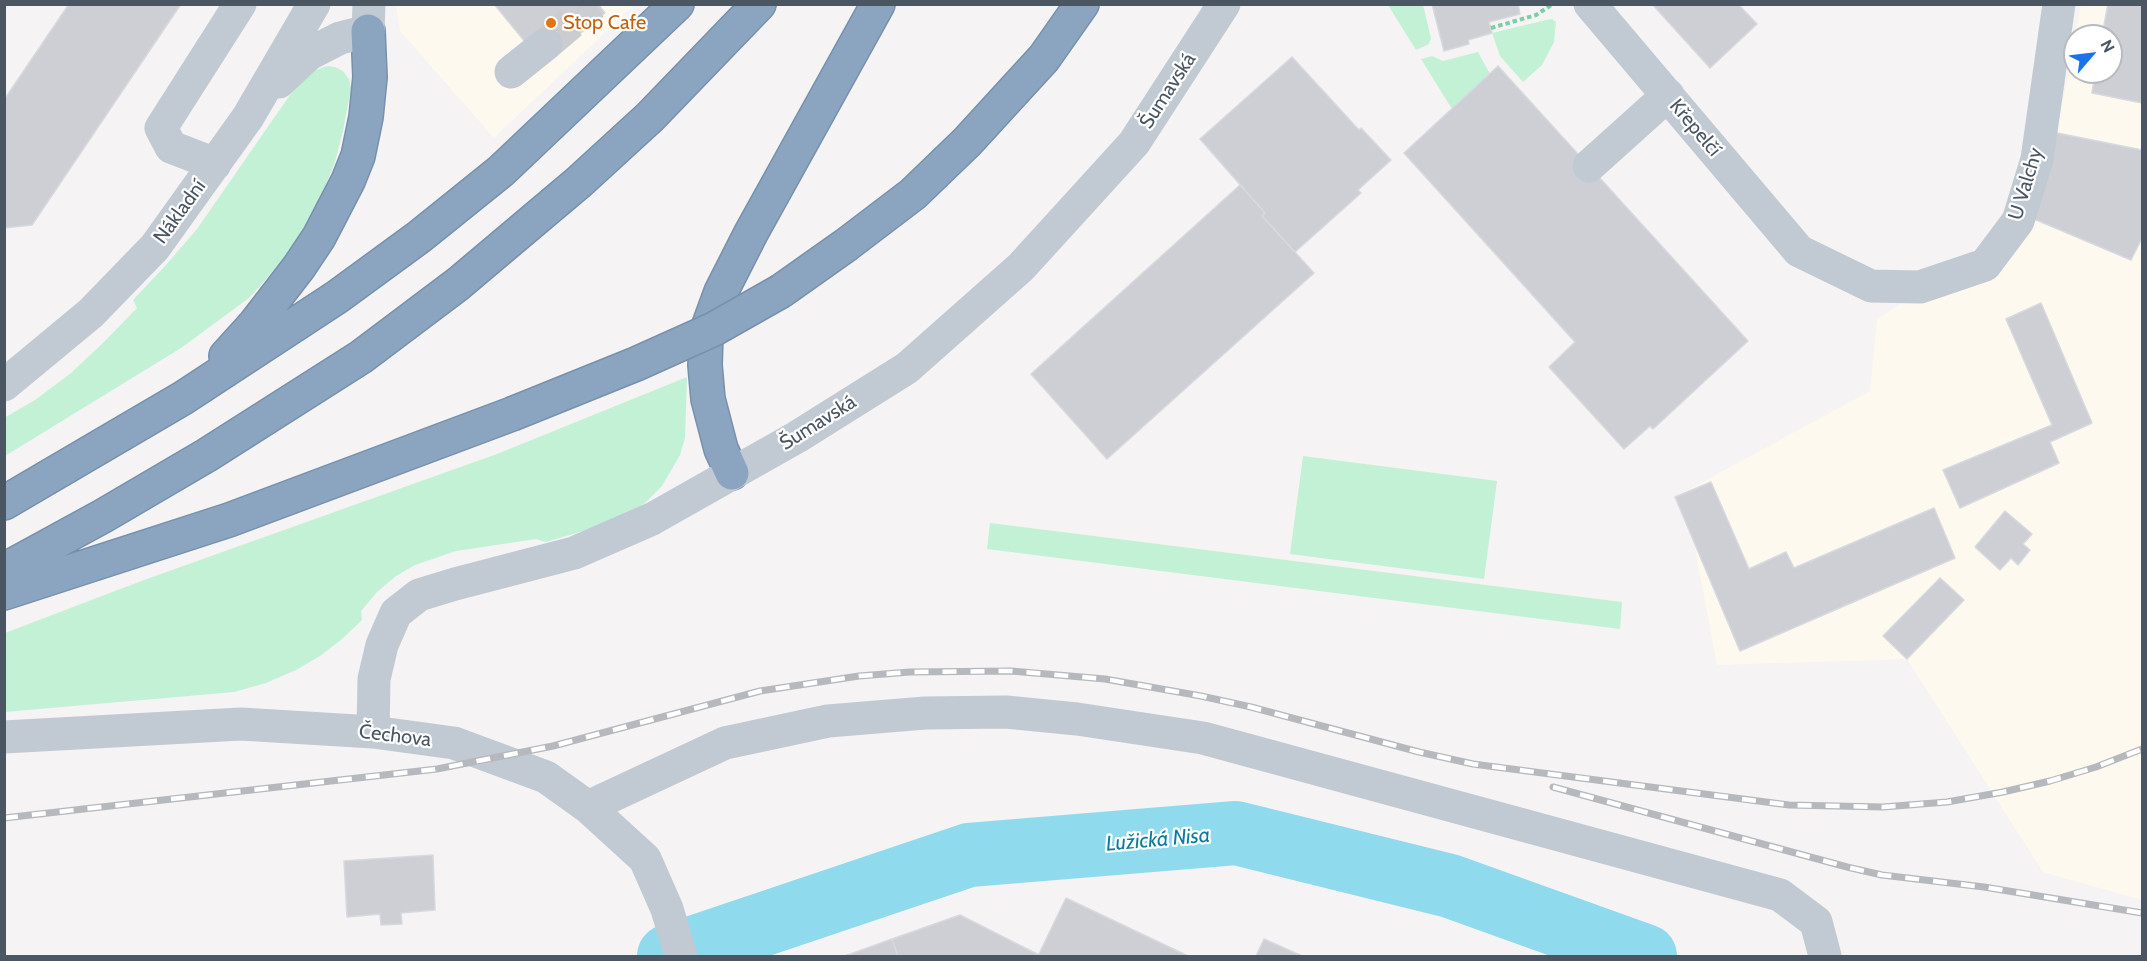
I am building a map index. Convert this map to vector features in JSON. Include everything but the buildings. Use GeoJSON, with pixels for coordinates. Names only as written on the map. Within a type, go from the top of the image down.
{"type":"FeatureCollection","features":[{"type":"Feature","properties":{"kind":"highway"},"geometry":{"type":"LineString","coordinates":[[4,503],[183,398],[337,297],[456,208],[501,171],[677,4]]}},
{"type":"Feature","properties":{"kind":"highway"},"geometry":{"type":"LineString","coordinates":[[4,570],[207,455],[369,351],[458,284],[579,182],[650,117],[759,4]]}},
{"type":"Feature","properties":{"kind":"highway"},"geometry":{"type":"LineString","coordinates":[[732,474],[721,449],[708,399],[705,365],[706,333],[721,292],[751,233],[878,4]]}},
{"type":"Feature","properties":{"kind":"highway"},"geometry":{"type":"LineString","coordinates":[[4,593],[229,520],[512,414],[636,364],[714,329],[781,291],[913,194],[975,134],[1044,58],[1074,11]]}},
{"type":"Feature","properties":{"kind":"highway"},"geometry":{"type":"LineString","coordinates":[[183,398],[221,362],[261,317],[319,237],[336,206],[358,156],[366,117],[370,77],[368,18]]}},
{"type":"Feature","properties":{"kind":"street"},"geometry":{"type":"LineString","coordinates":[[215,164],[171,147],[161,128],[240,4]]}},
{"type":"Feature","properties":{"kind":"street","name":"Nákladní"},"geometry":{"type":"LineString","coordinates":[[4,385],[91,313],[155,248],[248,117],[314,4]]}},
{"type":"Feature","properties":{"kind":"street","name":"Šumavská"},"geometry":{"type":"LineString","coordinates":[[373,732],[374,679],[382,645],[396,613],[419,596],[574,552],[652,519],[797,437],[907,368],[1021,267],[1134,143],[1224,4]]}},
{"type":"Feature","properties":{"kind":"street","name":"Křepelčí"},"geometry":{"type":"LineString","coordinates":[[1590,4],[1799,252]]}},
{"type":"Feature","properties":{"kind":"street","name":"U Valchy"},"geometry":{"type":"LineString","coordinates":[[1799,252],[1871,286],[1920,287],[1985,265],[2018,221],[2037,159],[2059,4]]}},
{"type":"Feature","properties":{"kind":"street"},"geometry":{"type":"LineString","coordinates":[[248,117],[284,77],[309,54],[340,38],[368,18]]}},
{"type":"Feature","properties":{"kind":"street"},"geometry":{"type":"LineString","coordinates":[[511,72],[546,44]]}},
{"type":"Feature","properties":{"kind":"street"},"geometry":{"type":"LineString","coordinates":[[1589,165],[1668,95]]}},
{"type":"Feature","properties":{"kind":"street"},"geometry":{"type":"LineString","coordinates":[[588,807],[725,743],[828,721],[925,713],[1006,712],[1077,719],[1203,738],[1780,895],[1816,922],[1825,957]]}},
{"type":"Feature","properties":{"kind":"street","name":"Čechova"},"geometry":{"type":"LineString","coordinates":[[4,737],[241,724],[373,732],[454,743],[546,777],[588,807],[645,859],[667,909],[681,957]]}},
{"type":"Feature","properties":{"kind":"path"},"geometry":{"type":"LineString","coordinates":[[1491,28],[1536,15],[1553,4]]}},
{"type":"Feature","properties":{"kind":"shaded area"},"geometry":{"type":"Polygon","coordinates":[[[396,5],[634,5],[494,138],[400,31],[396,5]]]}},
{"type":"Feature","properties":{"kind":"shaded area"},"geometry":{"type":"Polygon","coordinates":[[[2081,5],[2142,5],[2142,900],[2043,872],[1907,659],[1717,665],[1694,543],[1675,497],[1870,391],[1877,319],[2034,219],[2057,133],[2066,84],[2123,84],[2123,24],[2077,24],[2081,5]]]}},
{"type":"Feature","properties":{"kind":"green space"},"geometry":{"type":"Polygon","coordinates":[[[1388,5],[1423,5],[1431,38],[1429,44],[1416,50],[1388,5]]]}},
{"type":"Feature","properties":{"kind":"green space"},"geometry":{"type":"Polygon","coordinates":[[[1552,19],[1556,22],[1554,42],[1542,65],[1523,82],[1500,56],[1492,33],[1552,19]]]}},
{"type":"Feature","properties":{"kind":"green space"},"geometry":{"type":"Polygon","coordinates":[[[1478,52],[1490,74],[1452,109],[1421,59],[1432,56],[1443,61],[1478,52]]]}},
{"type":"Feature","properties":{"kind":"green space"},"geometry":{"type":"Polygon","coordinates":[[[327,66],[343,71],[349,79],[351,88],[343,131],[335,162],[323,192],[306,227],[285,258],[249,298],[181,348],[5,456],[4,418],[35,400],[71,373],[137,308],[133,300],[197,229],[290,95],[313,71],[327,66]]]}},
{"type":"Feature","properties":{"kind":"green space"},"geometry":{"type":"Polygon","coordinates":[[[687,377],[685,438],[680,455],[662,486],[645,503],[626,516],[546,542],[536,539],[456,551],[415,565],[396,576],[377,592],[361,611],[362,620],[342,639],[320,656],[296,670],[266,683],[234,692],[5,712],[5,633],[144,580],[497,454],[687,377]]]}},
{"type":"Feature","properties":{"kind":"green space"},"geometry":{"type":"Polygon","coordinates":[[[1303,456],[1497,481],[1484,579],[1290,554],[1303,456]]]}},
{"type":"Feature","properties":{"kind":"green space"},"geometry":{"type":"Polygon","coordinates":[[[990,523],[1622,602],[1620,629],[987,549],[990,523]]]}},
{"type":"Feature","properties":{"kind":"waterway","name":"Lužická Nisa"},"geometry":{"type":"LineString","coordinates":[[669,956],[969,855],[1236,833],[1450,886],[1645,956]]}},
{"type":"Feature","properties":{"kind":"tunnel"},"geometry":{"type":"LineString","coordinates":[[546,44],[593,4]]}},
{"type":"Feature","properties":{"kind":"railway"},"geometry":{"type":"LineString","coordinates":[[4,818],[437,769],[553,746],[760,691],[859,676],[910,672],[1011,671],[1105,679],[1251,707],[1419,752],[1473,764],[1789,805],[1883,807],[1947,802],[2050,781],[2096,767],[2142,749]]}},
{"type":"Feature","properties":{"kind":"railway"},"geometry":{"type":"LineString","coordinates":[[1553,787],[1882,875],[1984,887],[2142,913]]}},
{"type":"Feature","properties":{"kind":"place","name":"Stop Cafe"},"geometry":{"type":"Point","coordinates":[551,23]}}]}
